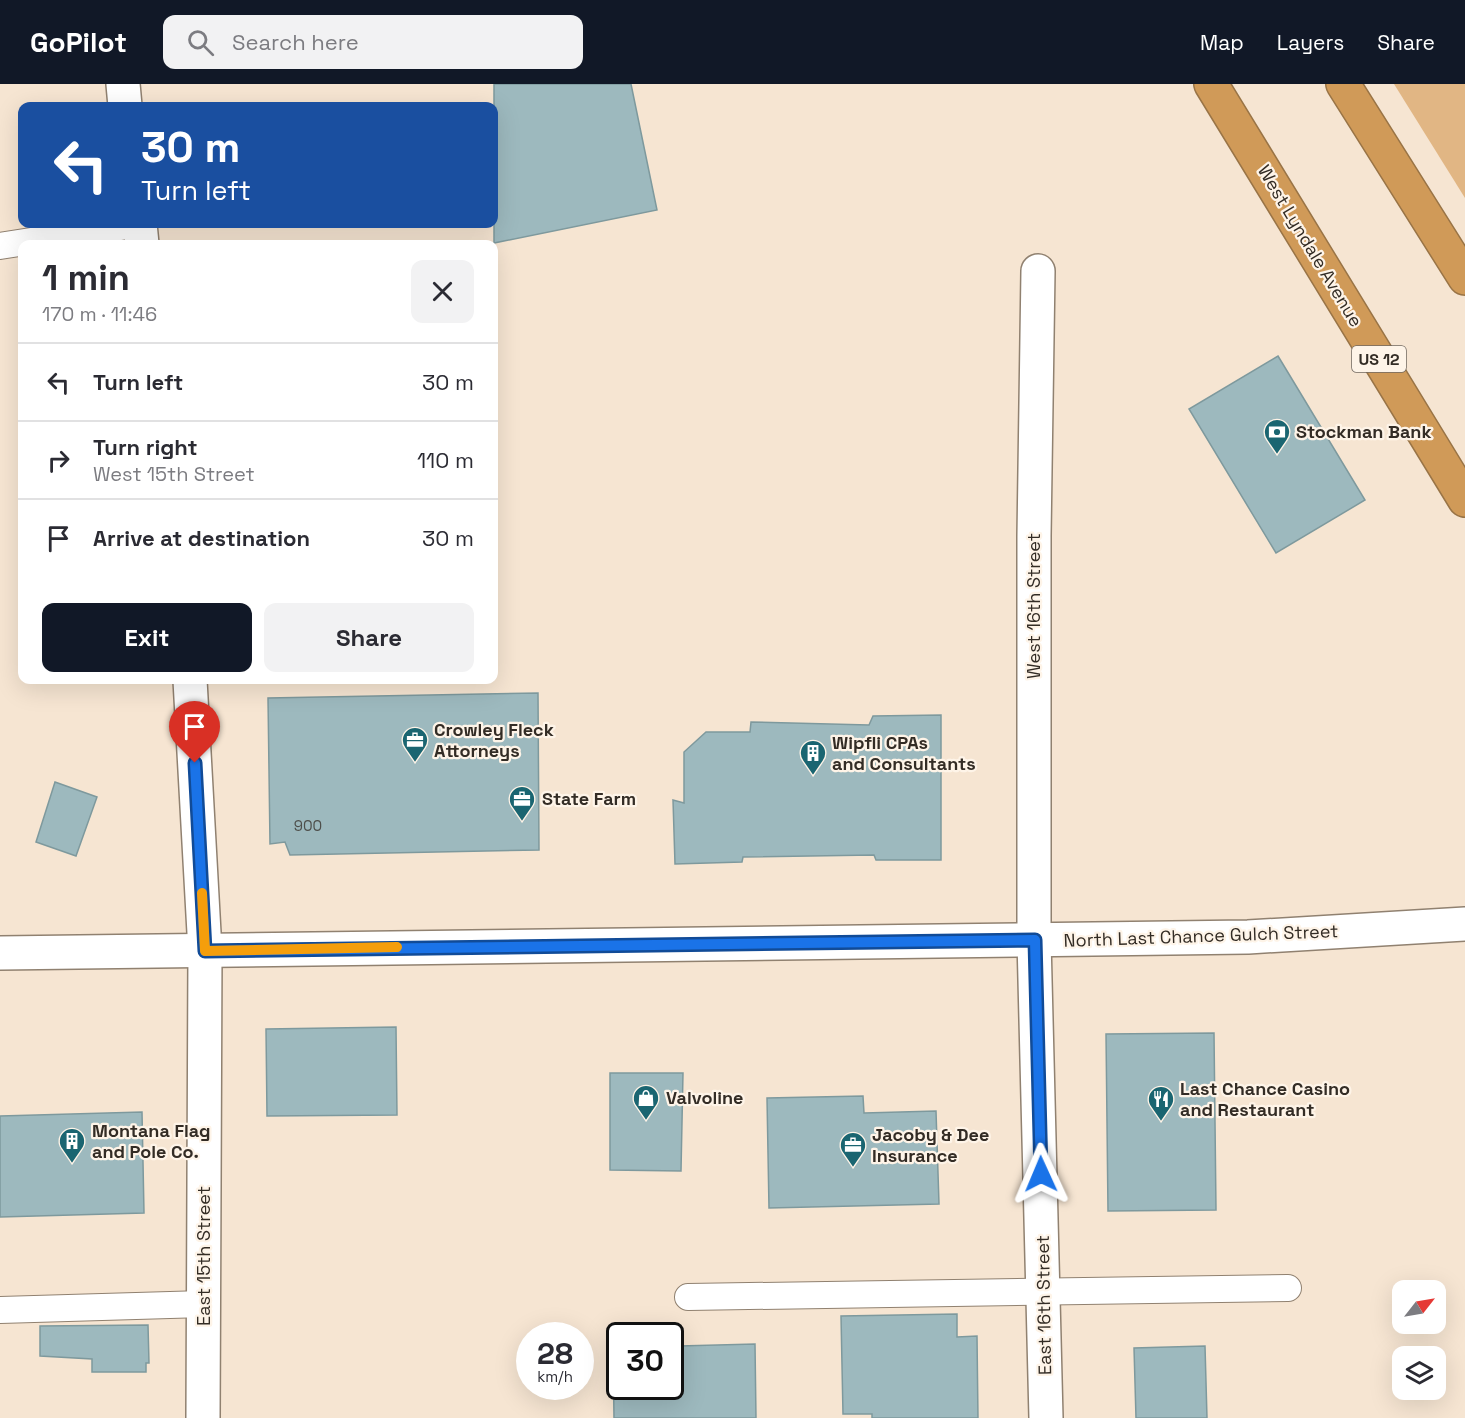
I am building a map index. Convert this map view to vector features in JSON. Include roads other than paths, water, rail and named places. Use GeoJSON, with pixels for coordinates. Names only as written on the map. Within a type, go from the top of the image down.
{"type":"FeatureCollection","features":[{"type":"Feature","properties":{"kind":"highway","name":"West Lyndale Avenue"},"geometry":{"type":"LineString","coordinates":[[1211,84],[1465,500]]}},
{"type":"Feature","properties":{"kind":"highway"},"geometry":{"type":"LineString","coordinates":[[1343,84],[1465,278]]}},
{"type":"Feature","properties":{"kind":"street"},"geometry":{"type":"LineString","coordinates":[[123,84],[125,102]]}},
{"type":"Feature","properties":{"kind":"street","name":"West 16th Street"},"geometry":{"type":"LineString","coordinates":[[1035,940],[1034,536],[1038,271]]}},
{"type":"Feature","properties":{"kind":"street","name":"East 15th Street"},"geometry":{"type":"LineString","coordinates":[[189,684],[205,951],[203,1418]]}},
{"type":"Feature","properties":{"kind":"street","name":"North Last Chance Gulch Street"},"geometry":{"type":"LineString","coordinates":[[0,953],[1248,937],[1465,924]]}},
{"type":"Feature","properties":{"kind":"street","name":"East 16th Street"},"geometry":{"type":"LineString","coordinates":[[1035,940],[1046,1418]]}},
{"type":"Feature","properties":{"kind":"lane"},"geometry":{"type":"LineString","coordinates":[[38,240],[115,228]]}},
{"type":"Feature","properties":{"kind":"lane"},"geometry":{"type":"LineString","coordinates":[[0,246],[18,243]]}},
{"type":"Feature","properties":{"kind":"lane"},"geometry":{"type":"LineString","coordinates":[[688,1297],[1288,1288]]}},
{"type":"Feature","properties":{"kind":"lane"},"geometry":{"type":"LineString","coordinates":[[0,1310],[204,1304]]}},
{"type":"Feature","properties":{"kind":"place","name":"Stockman Bank"},"geometry":{"type":"Point","coordinates":[1277,455]}},
{"type":"Feature","properties":{"kind":"place","name":"Crowley Fleck Attorneys"},"geometry":{"type":"Point","coordinates":[415,763]}},
{"type":"Feature","properties":{"kind":"place","name":"Wipfli CPAs and Consultants"},"geometry":{"type":"Point","coordinates":[813,776]}},
{"type":"Feature","properties":{"kind":"place","name":"State Farm"},"geometry":{"type":"Point","coordinates":[522,822]}},
{"type":"Feature","properties":{"kind":"place","name":"Valvoline"},"geometry":{"type":"Point","coordinates":[646,1121]}},
{"type":"Feature","properties":{"kind":"place","name":"Last Chance Casino and Restaurant"},"geometry":{"type":"Point","coordinates":[1161,1122]}},
{"type":"Feature","properties":{"kind":"place","name":"Montana Flag and Pole Co."},"geometry":{"type":"Point","coordinates":[72,1164]}},
{"type":"Feature","properties":{"kind":"place","name":"Jacoby & Dee Insurance"},"geometry":{"type":"Point","coordinates":[853,1168]}}]}
